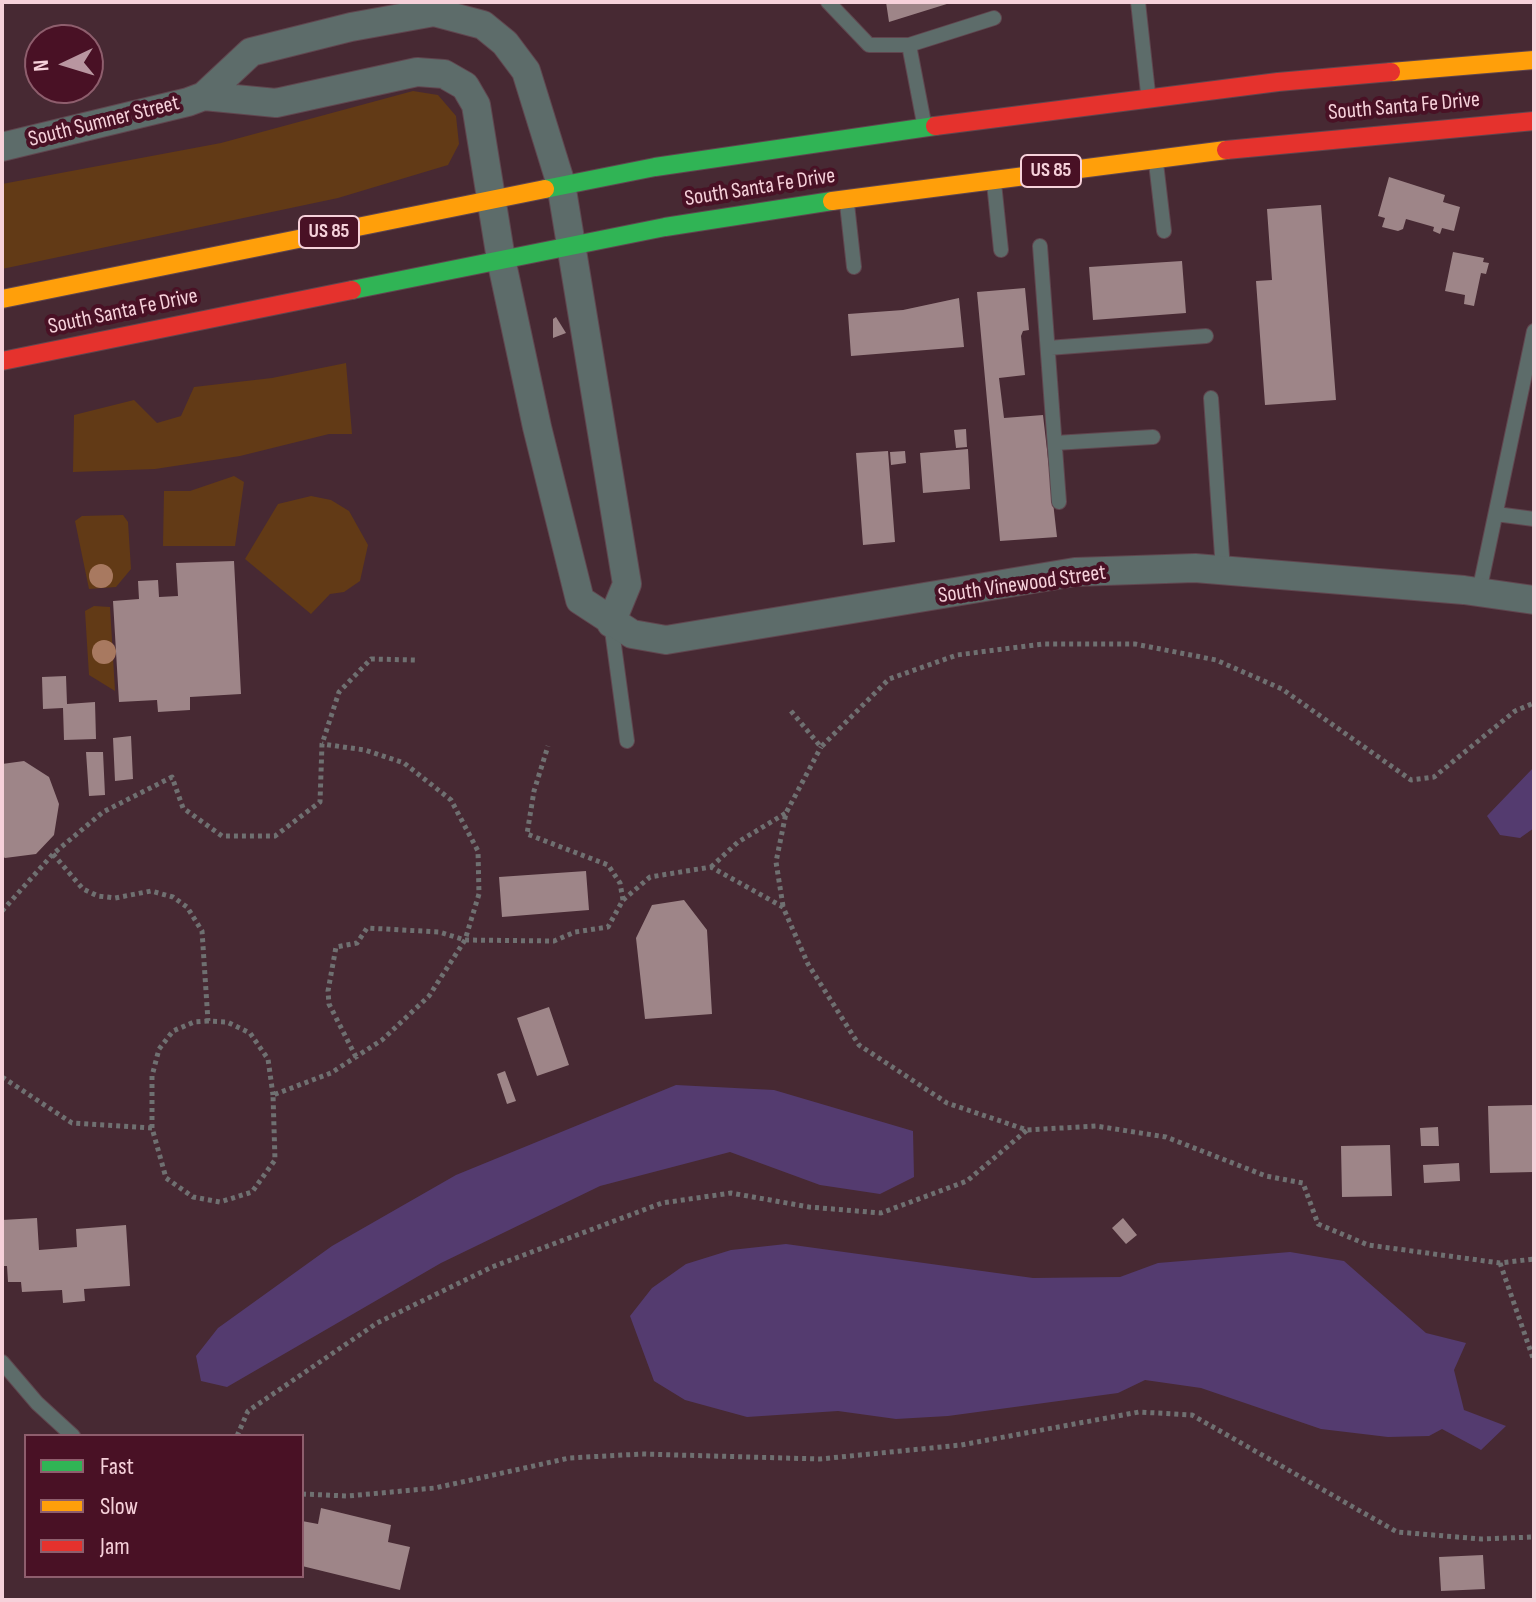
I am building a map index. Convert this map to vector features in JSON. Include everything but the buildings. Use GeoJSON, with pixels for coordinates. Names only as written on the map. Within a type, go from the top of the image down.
{"type":"FeatureCollection","features":[{"type":"Feature","properties":{"kind":"highway","name":"South Santa Fe Drive"},"geometry":{"type":"LineString","coordinates":[[2,299],[561,184],[925,127],[1403,69],[1534,60]]}},
{"type":"Feature","properties":{"kind":"highway","name":"South Santa Fe Drive"},"geometry":{"type":"LineString","coordinates":[[2,361],[572,245],[846,199],[1156,158],[1408,130],[1534,121]]}},
{"type":"Feature","properties":{"kind":"street","name":"South Sumner Street"},"geometry":{"type":"LineString","coordinates":[[204,96],[251,52],[406,15],[434,12],[483,25],[505,43],[526,71],[561,184],[572,245]]}},
{"type":"Feature","properties":{"kind":"street","name":"South Sumner Street"},"geometry":{"type":"LineString","coordinates":[[2,147],[204,96],[276,103],[417,72],[444,74],[465,86],[476,105],[501,259]]}},
{"type":"Feature","properties":{"kind":"street"},"geometry":{"type":"LineString","coordinates":[[572,245],[627,584],[611,623]]}},
{"type":"Feature","properties":{"kind":"street","name":"South Vinewood Street"},"geometry":{"type":"LineString","coordinates":[[501,259],[537,427],[580,600],[632,634],[666,640],[1075,572],[1223,570],[1479,592],[1534,600]]}},
{"type":"Feature","properties":{"kind":"lane"},"geometry":{"type":"LineString","coordinates":[[828,2],[869,45],[909,45],[994,18]]}},
{"type":"Feature","properties":{"kind":"lane"},"geometry":{"type":"LineString","coordinates":[[1138,2],[1149,98]]}},
{"type":"Feature","properties":{"kind":"lane"},"geometry":{"type":"LineString","coordinates":[[909,45],[925,127]]}},
{"type":"Feature","properties":{"kind":"lane"},"geometry":{"type":"LineString","coordinates":[[1156,158],[1164,231]]}},
{"type":"Feature","properties":{"kind":"lane"},"geometry":{"type":"LineString","coordinates":[[994,179],[1001,250]]}},
{"type":"Feature","properties":{"kind":"lane"},"geometry":{"type":"LineString","coordinates":[[846,199],[854,267]]}},
{"type":"Feature","properties":{"kind":"lane"},"geometry":{"type":"LineString","coordinates":[[1040,246],[1059,502]]}},
{"type":"Feature","properties":{"kind":"lane"},"geometry":{"type":"LineString","coordinates":[[1479,592],[1534,331]]}},
{"type":"Feature","properties":{"kind":"lane"},"geometry":{"type":"LineString","coordinates":[[1048,348],[1206,336]]}},
{"type":"Feature","properties":{"kind":"lane"},"geometry":{"type":"LineString","coordinates":[[1211,398],[1223,570]]}},
{"type":"Feature","properties":{"kind":"lane"},"geometry":{"type":"LineString","coordinates":[[1516,415],[1534,418]]}},
{"type":"Feature","properties":{"kind":"lane"},"geometry":{"type":"LineString","coordinates":[[1055,443],[1153,437]]}},
{"type":"Feature","properties":{"kind":"lane"},"geometry":{"type":"LineString","coordinates":[[1496,514],[1534,519]]}},
{"type":"Feature","properties":{"kind":"lane"},"geometry":{"type":"LineString","coordinates":[[611,623],[627,741]]}},
{"type":"Feature","properties":{"kind":"lane"},"geometry":{"type":"LineString","coordinates":[[2,1362],[37,1403],[71,1434]]}},
{"type":"Feature","properties":{"kind":"path"},"geometry":{"type":"LineString","coordinates":[[1534,703],[1515,711],[1434,777],[1411,780],[1282,689],[1216,660],[1135,644],[1043,644],[957,655],[889,679],[821,747],[786,813],[776,862],[783,907],[808,964],[859,1045],[947,1103],[1027,1130],[1096,1126],[1166,1137],[1266,1176],[1303,1183],[1318,1224],[1368,1245],[1500,1263],[1534,1259]]}},
{"type":"Feature","properties":{"kind":"path"},"geometry":{"type":"LineString","coordinates":[[2,911],[53,854],[103,812],[172,777],[183,808],[222,836],[275,836],[320,802],[322,744],[339,692],[371,659],[415,660]]}},
{"type":"Feature","properties":{"kind":"path"},"geometry":{"type":"LineString","coordinates":[[791,711],[821,747]]}},
{"type":"Feature","properties":{"kind":"path"},"geometry":{"type":"LineString","coordinates":[[273,1095],[331,1073],[382,1040],[429,996],[465,940],[479,894],[478,851],[451,800],[404,763],[365,750],[322,744]]}},
{"type":"Feature","properties":{"kind":"path"},"geometry":{"type":"LineString","coordinates":[[548,746],[534,791],[527,834],[608,865],[620,883],[623,900]]}},
{"type":"Feature","properties":{"kind":"path"},"geometry":{"type":"LineString","coordinates":[[356,1057],[329,1004],[336,947],[357,943],[367,928],[439,932],[465,940],[554,941],[575,932],[608,927],[623,900],[650,877],[711,867],[738,842],[786,813]]}},
{"type":"Feature","properties":{"kind":"path"},"geometry":{"type":"LineString","coordinates":[[53,854],[83,889],[98,896],[115,898],[151,891],[173,897],[187,907],[202,931],[208,1021]]}},
{"type":"Feature","properties":{"kind":"path"},"geometry":{"type":"LineString","coordinates":[[711,867],[783,907]]}},
{"type":"Feature","properties":{"kind":"path"},"geometry":{"type":"LineString","coordinates":[[208,1021],[227,1022],[250,1033],[268,1059],[273,1095],[275,1160],[252,1192],[220,1202],[193,1197],[166,1178],[152,1128],[152,1076],[159,1049],[173,1031],[194,1022],[208,1021]]}},
{"type":"Feature","properties":{"kind":"path"},"geometry":{"type":"LineString","coordinates":[[2,1077],[72,1123],[152,1128]]}},
{"type":"Feature","properties":{"kind":"path"},"geometry":{"type":"LineString","coordinates":[[238,1434],[248,1411],[377,1323],[492,1267],[662,1203],[731,1193],[809,1207],[881,1213],[967,1181],[1027,1130]]}},
{"type":"Feature","properties":{"kind":"path"},"geometry":{"type":"LineString","coordinates":[[1500,1263],[1534,1361]]}},
{"type":"Feature","properties":{"kind":"path"},"geometry":{"type":"LineString","coordinates":[[304,1494],[348,1496],[435,1488],[569,1458],[642,1454],[820,1459],[961,1445],[1139,1412],[1192,1415],[1397,1532],[1481,1539],[1534,1537]]}},
{"type":"Feature","properties":{"kind":"shaded area"},"geometry":{"type":"Polygon","coordinates":[[[413,91],[438,95],[456,116],[459,144],[448,165],[338,198],[2,269],[2,184],[221,143],[413,91]]]}},
{"type":"Feature","properties":{"kind":"shaded area"},"geometry":{"type":"Polygon","coordinates":[[[346,363],[352,434],[329,434],[240,456],[155,469],[73,472],[74,415],[134,400],[157,423],[181,416],[194,387],[272,378],[346,363]]]}},
{"type":"Feature","properties":{"kind":"shaded area"},"geometry":{"type":"Polygon","coordinates":[[[234,476],[244,482],[235,546],[163,546],[164,491],[190,491],[234,476]]]}},
{"type":"Feature","properties":{"kind":"shaded area"},"geometry":{"type":"Polygon","coordinates":[[[311,496],[331,500],[349,511],[368,545],[360,581],[344,592],[330,594],[311,614],[245,559],[278,504],[311,496]]]}},
{"type":"Feature","properties":{"kind":"shaded area"},"geometry":{"type":"Polygon","coordinates":[[[123,515],[128,522],[131,569],[116,587],[89,589],[75,521],[82,516],[123,515]]]}},
{"type":"Feature","properties":{"kind":"shaded area"},"geometry":{"type":"Polygon","coordinates":[[[94,606],[110,607],[115,691],[89,675],[85,611],[94,606]]]}},
{"type":"Feature","properties":{"kind":"shaded area"},"geometry":{"type":"Polygon","coordinates":[[[1534,767],[1534,828],[1520,838],[1500,835],[1487,816],[1534,767]]]}},
{"type":"Feature","properties":{"kind":"shaded area"},"geometry":{"type":"Polygon","coordinates":[[[676,1085],[774,1090],[913,1131],[914,1177],[880,1194],[820,1185],[730,1152],[600,1186],[441,1263],[227,1387],[201,1381],[196,1356],[218,1328],[332,1246],[456,1175],[676,1085]]]}},
{"type":"Feature","properties":{"kind":"shaded area"},"geometry":{"type":"Polygon","coordinates":[[[786,1244],[1033,1278],[1120,1277],[1158,1263],[1290,1252],[1344,1261],[1426,1333],[1466,1343],[1454,1370],[1464,1410],[1506,1426],[1481,1450],[1442,1429],[1429,1436],[1388,1437],[1321,1429],[1201,1388],[1145,1380],[1118,1393],[948,1416],[896,1419],[838,1411],[747,1417],[685,1400],[654,1381],[630,1316],[652,1288],[686,1264],[731,1250],[786,1244]]]}},
{"type":"Feature","properties":{"kind":"traffic: fast"},"geometry":{"type":"LineString","coordinates":[[545,189],[655,167],[935,126]]}},
{"type":"Feature","properties":{"kind":"traffic: fast"},"geometry":{"type":"LineString","coordinates":[[352,290],[665,227],[832,201]]}},
{"type":"Feature","properties":{"kind":"traffic: slow"},"geometry":{"type":"LineString","coordinates":[[1391,72],[1534,60]]}},
{"type":"Feature","properties":{"kind":"traffic: slow"},"geometry":{"type":"LineString","coordinates":[[832,201],[1226,150]]}},
{"type":"Feature","properties":{"kind":"traffic: slow"},"geometry":{"type":"LineString","coordinates":[[2,299],[545,189]]}},
{"type":"Feature","properties":{"kind":"traffic: jam"},"geometry":{"type":"LineString","coordinates":[[935,126],[1278,82],[1391,72]]}},
{"type":"Feature","properties":{"kind":"traffic: jam"},"geometry":{"type":"LineString","coordinates":[[1226,150],[1534,121]]}},
{"type":"Feature","properties":{"kind":"traffic: jam"},"geometry":{"type":"LineString","coordinates":[[2,361],[352,290]]}}]}
